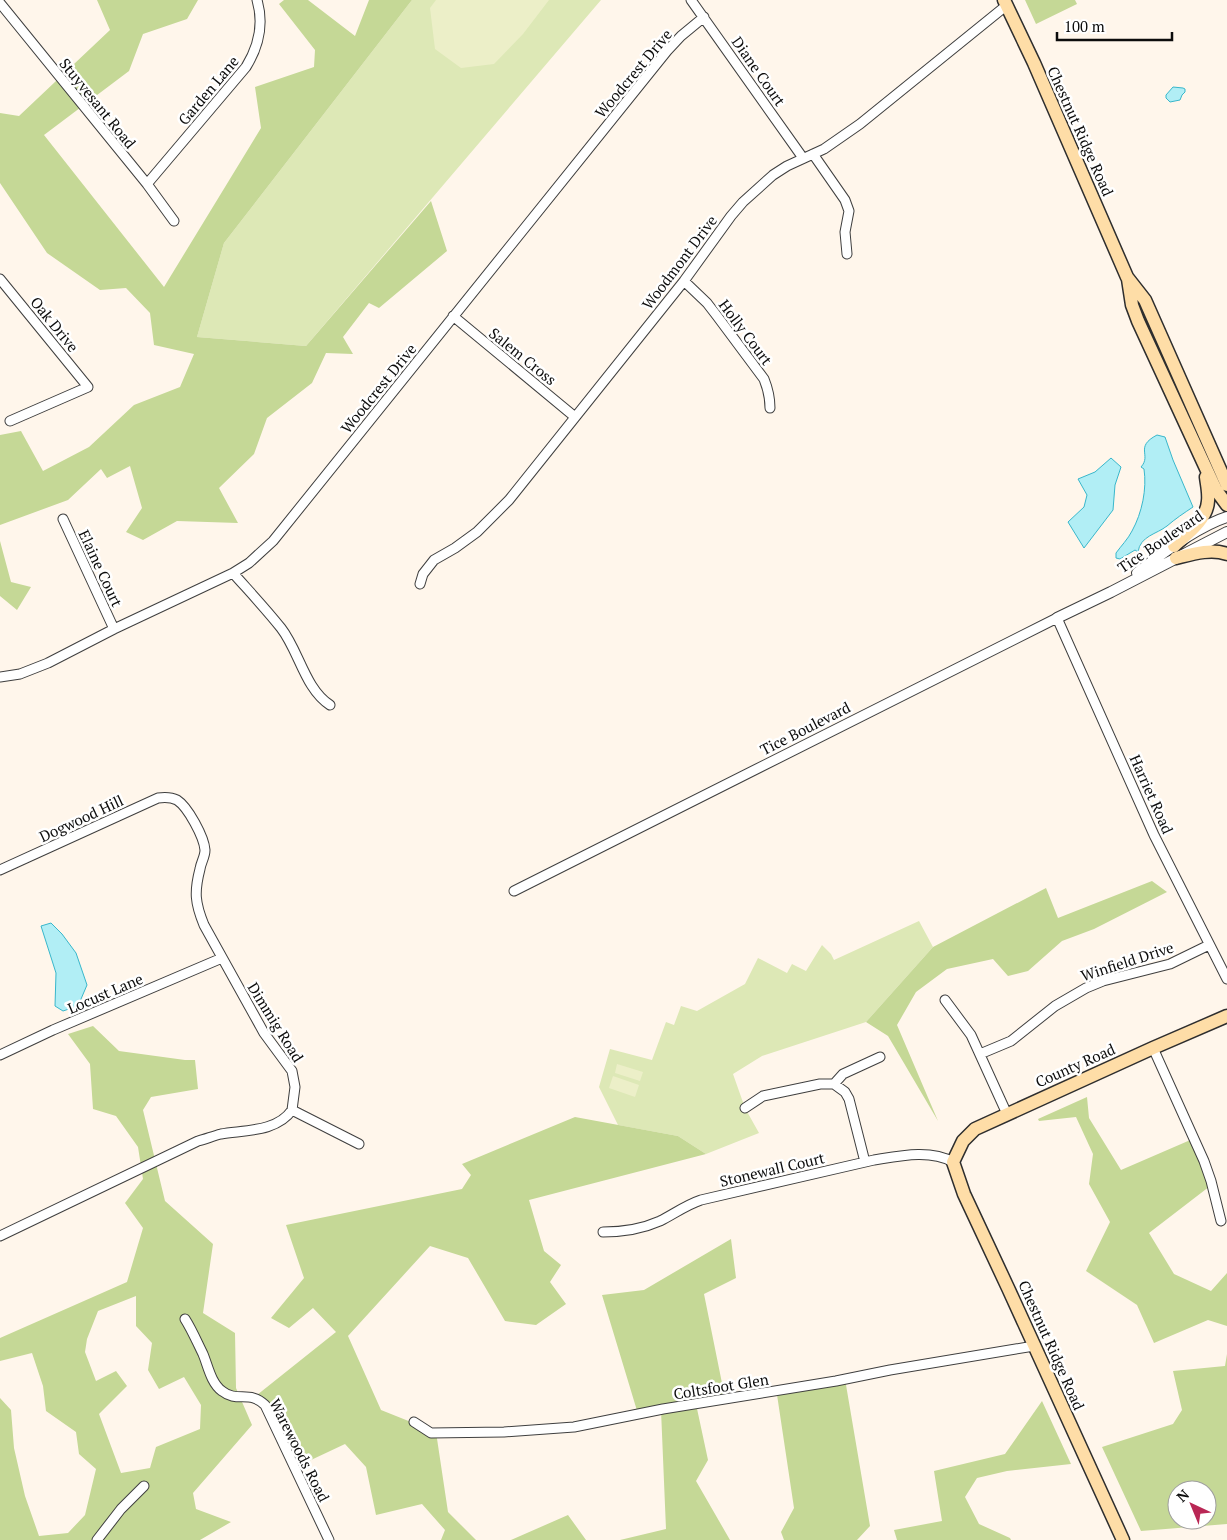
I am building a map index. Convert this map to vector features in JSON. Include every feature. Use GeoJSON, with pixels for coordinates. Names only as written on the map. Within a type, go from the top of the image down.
{"type":"FeatureCollection","features":[{"type":"Feature","properties":{"kind":"main road","name":"Chestnut Ridge Road"},"geometry":{"type":"LineString","coordinates":[[1005,3],[1127,277],[1132,305],[1138,321],[1216,490],[1227,505]]}},
{"type":"Feature","properties":{"kind":"main road","name":"Chestnut Ridge Road"},"geometry":{"type":"LineString","coordinates":[[1127,277],[1145,300],[1227,485]]}},
{"type":"Feature","properties":{"kind":"main road"},"geometry":{"type":"LineString","coordinates":[[1175,552],[1205,512],[1208,500],[1206,469]]}},
{"type":"Feature","properties":{"kind":"main road"},"geometry":{"type":"LineString","coordinates":[[1175,552],[1218,552],[1227,554]]}},
{"type":"Feature","properties":{"kind":"main road","name":"County Road"},"geometry":{"type":"LineString","coordinates":[[953,1162],[960,1145],[970,1132],[1227,1016]]}},
{"type":"Feature","properties":{"kind":"main road","name":"Chestnut Ridge Road"},"geometry":{"type":"LineString","coordinates":[[953,1162],[964,1194],[1123,1540]]}},
{"type":"Feature","properties":{"kind":"street","name":"Garden Lane"},"geometry":{"type":"LineString","coordinates":[[147,184],[252,58],[260,33],[261,19],[258,0]]}},
{"type":"Feature","properties":{"kind":"street","name":"Diane Court"},"geometry":{"type":"LineString","coordinates":[[691,0],[803,158]]}},
{"type":"Feature","properties":{"kind":"street","name":"Stuyvesant Road"},"geometry":{"type":"LineString","coordinates":[[0,3],[147,184],[174,221]]}},
{"type":"Feature","properties":{"kind":"street","name":"Woodmont Drive"},"geometry":{"type":"LineString","coordinates":[[420,584],[423,574],[434,560],[477,532],[509,500],[684,281],[743,202],[773,175],[844,136],[860,124],[1005,3]]}},
{"type":"Feature","properties":{"kind":"street","name":"Woodcrest Drive"},"geometry":{"type":"LineString","coordinates":[[0,677],[20,674],[48,663],[114,629],[233,573],[249,563],[273,541],[667,51],[681,36],[704,17]]}},
{"type":"Feature","properties":{"kind":"street"},"geometry":{"type":"LineString","coordinates":[[813,154],[845,200],[849,211],[845,232],[847,254]]}},
{"type":"Feature","properties":{"kind":"street","name":"Oak Drive"},"geometry":{"type":"LineString","coordinates":[[0,279],[88,387],[10,421]]}},
{"type":"Feature","properties":{"kind":"street","name":"Holly Court"},"geometry":{"type":"LineString","coordinates":[[684,281],[707,303],[764,380],[769,394],[770,408]]}},
{"type":"Feature","properties":{"kind":"street","name":"Salem Cross"},"geometry":{"type":"LineString","coordinates":[[453,316],[576,416]]}},
{"type":"Feature","properties":{"kind":"street","name":"Tice Boulevard"},"geometry":{"type":"LineString","coordinates":[[514,891],[1111,592],[1175,552],[1211,524],[1227,517]]}},
{"type":"Feature","properties":{"kind":"street","name":"Elaine Court"},"geometry":{"type":"LineString","coordinates":[[63,519],[114,629]]}},
{"type":"Feature","properties":{"kind":"street","name":"Tice Boulevard"},"geometry":{"type":"LineString","coordinates":[[1175,552],[1227,532]]}},
{"type":"Feature","properties":{"kind":"street"},"geometry":{"type":"LineString","coordinates":[[233,573],[281,628],[314,689],[330,705]]}},
{"type":"Feature","properties":{"kind":"street","name":"Harriet Road"},"geometry":{"type":"LineString","coordinates":[[1057,618],[1154,835],[1227,979]]}},
{"type":"Feature","properties":{"kind":"street","name":"Dogwood Hill"},"geometry":{"type":"LineString","coordinates":[[0,870],[158,798],[174,798]]}},
{"type":"Feature","properties":{"kind":"street","name":"Dimmig Road"},"geometry":{"type":"LineString","coordinates":[[174,798],[184,806],[203,842],[204,856],[196,888],[196,906],[204,925],[264,1033],[292,1071],[295,1086],[292,1110]]}},
{"type":"Feature","properties":{"kind":"street","name":"Winfield Drive"},"geometry":{"type":"LineString","coordinates":[[980,1054],[1011,1041],[1055,1006],[1086,988],[1103,981],[1170,964],[1209,945]]}},
{"type":"Feature","properties":{"kind":"street","name":"Locust Lane"},"geometry":{"type":"LineString","coordinates":[[0,1055],[52,1030],[222,958]]}},
{"type":"Feature","properties":{"kind":"street"},"geometry":{"type":"LineString","coordinates":[[945,1000],[966,1027],[1007,1114]]}},
{"type":"Feature","properties":{"kind":"street"},"geometry":{"type":"LineString","coordinates":[[1153,1048],[1204,1161],[1221,1221]]}},
{"type":"Feature","properties":{"kind":"street"},"geometry":{"type":"LineString","coordinates":[[834,1084],[843,1074],[880,1057]]}},
{"type":"Feature","properties":{"kind":"street"},"geometry":{"type":"LineString","coordinates":[[745,1108],[764,1096],[820,1084],[834,1084],[845,1092],[849,1099],[865,1162]]}},
{"type":"Feature","properties":{"kind":"street"},"geometry":{"type":"LineString","coordinates":[[0,1236],[198,1141],[220,1134],[271,1125],[282,1120],[292,1110],[360,1144]]}},
{"type":"Feature","properties":{"kind":"street","name":"Stonewall Court"},"geometry":{"type":"LineString","coordinates":[[603,1232],[644,1227],[701,1200],[865,1162],[895,1157],[939,1155],[953,1162]]}},
{"type":"Feature","properties":{"kind":"street","name":"Warewoods Road"},"geometry":{"type":"LineString","coordinates":[[185,1319],[213,1380],[222,1391],[234,1397],[254,1397],[265,1405],[329,1540]]}},
{"type":"Feature","properties":{"kind":"street","name":"Coltsfoot Glen"},"geometry":{"type":"LineString","coordinates":[[414,1422],[431,1434],[504,1432],[574,1427],[664,1409],[1034,1346]]}},
{"type":"Feature","properties":{"kind":"street"},"geometry":{"type":"LineString","coordinates":[[97,1540],[121,1510],[144,1486]]}},
{"type":"Feature","properties":{"kind":"green space"},"geometry":{"type":"Polygon","coordinates":[[[97,0],[198,0],[187,19],[143,34],[129,71],[44,135],[164,287],[261,128],[255,87],[314,67],[315,50],[279,4],[284,0],[308,0],[355,36],[369,0],[412,0],[224,243],[197,337],[306,346],[431,201],[447,251],[379,308],[369,303],[343,337],[353,354],[326,353],[312,383],[267,418],[254,454],[219,488],[238,523],[177,521],[143,540],[126,532],[142,508],[130,466],[107,478],[101,469],[68,500],[0,525],[0,435],[21,431],[43,471],[89,447],[134,405],[180,387],[194,354],[154,345],[150,313],[126,288],[100,290],[47,253],[0,183],[0,113],[19,116],[110,30],[97,0]]]}},
{"type":"Feature","properties":{"kind":"green space"},"geometry":{"type":"Polygon","coordinates":[[[412,0],[601,0],[306,346],[197,337],[224,243],[412,0]]]}},
{"type":"Feature","properties":{"kind":"green space"},"geometry":{"type":"Polygon","coordinates":[[[436,0],[549,0],[523,34],[494,64],[461,68],[435,49],[430,8],[436,0]]]}},
{"type":"Feature","properties":{"kind":"green space"},"geometry":{"type":"Polygon","coordinates":[[[1025,0],[1075,0],[1077,4],[1036,24],[1025,0]]]}},
{"type":"Feature","properties":{"kind":"green space"},"geometry":{"type":"Polygon","coordinates":[[[0,541],[11,582],[31,587],[17,610],[0,596],[0,541]]]}},
{"type":"Feature","properties":{"kind":"green space"},"geometry":{"type":"Polygon","coordinates":[[[1152,881],[1167,892],[1094,929],[1062,941],[1028,971],[1008,976],[993,959],[947,969],[916,992],[897,1025],[938,1121],[888,1036],[866,1022],[933,947],[1046,888],[1058,918],[1152,881]]]}},
{"type":"Feature","properties":{"kind":"green space"},"geometry":{"type":"Polygon","coordinates":[[[919,921],[933,947],[866,1022],[762,1056],[733,1074],[745,1108],[759,1133],[706,1154],[678,1136],[618,1125],[599,1087],[610,1049],[652,1060],[666,1022],[674,1025],[681,1006],[697,1011],[745,984],[758,958],[787,973],[792,964],[806,971],[822,945],[834,960],[919,921]]]}},
{"type":"Feature","properties":{"kind":"green space"},"geometry":{"type":"Polygon","coordinates":[[[93,1026],[119,1051],[195,1060],[198,1089],[151,1097],[143,1110],[165,1201],[213,1244],[203,1313],[235,1333],[236,1388],[252,1425],[193,1493],[196,1509],[231,1522],[200,1540],[0,1540],[0,1398],[11,1410],[14,1448],[25,1496],[39,1536],[68,1533],[85,1515],[96,1469],[79,1454],[76,1432],[46,1411],[43,1386],[32,1353],[0,1361],[0,1338],[127,1282],[143,1228],[125,1203],[143,1179],[138,1147],[116,1116],[93,1109],[90,1064],[68,1034],[93,1026]],[[136,1296],[98,1311],[87,1339],[85,1352],[96,1381],[116,1371],[127,1386],[99,1414],[121,1473],[150,1468],[156,1447],[200,1429],[201,1405],[184,1377],[159,1389],[148,1370],[152,1343],[136,1326],[136,1296]]]}},
{"type":"Feature","properties":{"kind":"green space"},"geometry":{"type":"Polygon","coordinates":[[[617,1064],[643,1072],[640,1081],[615,1073],[617,1064]]]}},
{"type":"Feature","properties":{"kind":"green space"},"geometry":{"type":"Polygon","coordinates":[[[613,1076],[639,1085],[635,1097],[609,1088],[613,1076]]]}},
{"type":"Feature","properties":{"kind":"green space"},"geometry":{"type":"Polygon","coordinates":[[[1087,1097],[1089,1118],[1121,1170],[1195,1138],[1214,1183],[1149,1233],[1174,1274],[1211,1291],[1227,1273],[1227,1326],[1208,1320],[1154,1343],[1137,1305],[1086,1271],[1110,1222],[1089,1184],[1093,1154],[1076,1117],[1039,1121],[1038,1119],[1087,1097]]]}},
{"type":"Feature","properties":{"kind":"green space"},"geometry":{"type":"Polygon","coordinates":[[[575,1117],[678,1136],[706,1154],[529,1200],[544,1251],[561,1265],[550,1282],[566,1304],[536,1325],[505,1321],[468,1258],[430,1246],[348,1336],[381,1410],[436,1432],[448,1512],[476,1540],[441,1540],[445,1530],[422,1504],[376,1515],[366,1467],[345,1444],[294,1468],[257,1395],[336,1332],[313,1308],[289,1328],[271,1318],[304,1278],[286,1225],[462,1189],[471,1175],[462,1164],[575,1117]]]}},
{"type":"Feature","properties":{"kind":"green space"},"geometry":{"type":"Polygon","coordinates":[[[731,1239],[736,1278],[704,1294],[725,1398],[696,1404],[708,1460],[696,1481],[730,1540],[620,1540],[666,1529],[661,1410],[638,1414],[602,1295],[644,1290],[731,1239]]]}},
{"type":"Feature","properties":{"kind":"green space"},"geometry":{"type":"Polygon","coordinates":[[[1227,1354],[1227,1524],[1217,1525],[1217,1480],[1167,1480],[1167,1529],[1141,1531],[1102,1447],[1173,1424],[1182,1410],[1173,1371],[1225,1366],[1227,1354]]]}},
{"type":"Feature","properties":{"kind":"green space"},"geometry":{"type":"Polygon","coordinates":[[[845,1379],[870,1526],[857,1540],[784,1540],[781,1532],[794,1508],[776,1388],[845,1379]]]}},
{"type":"Feature","properties":{"kind":"green space"},"geometry":{"type":"Polygon","coordinates":[[[1042,1401],[1071,1464],[1007,1471],[977,1478],[965,1497],[979,1524],[1011,1540],[897,1540],[894,1530],[942,1521],[934,1471],[1005,1454],[1042,1401]]]}},
{"type":"Feature","properties":{"kind":"green space"},"geometry":{"type":"Polygon","coordinates":[[[568,1515],[586,1540],[511,1540],[568,1515]]]}},
{"type":"Feature","properties":{"kind":"water"},"geometry":{"type":"Polygon","coordinates":[[[1173,87],[1183,88],[1185,92],[1180,100],[1170,102],[1166,95],[1173,87]]]}},
{"type":"Feature","properties":{"kind":"water"},"geometry":{"type":"Polygon","coordinates":[[[1157,435],[1165,437],[1193,507],[1163,529],[1145,539],[1138,552],[1135,550],[1120,559],[1116,558],[1116,553],[1130,534],[1139,517],[1144,493],[1145,477],[1144,469],[1141,467],[1145,459],[1145,447],[1150,439],[1157,435]]]}},
{"type":"Feature","properties":{"kind":"water"},"geometry":{"type":"Polygon","coordinates":[[[1111,458],[1121,467],[1115,485],[1113,510],[1084,548],[1068,522],[1084,507],[1087,495],[1078,479],[1095,472],[1111,458]]]}},
{"type":"Feature","properties":{"kind":"water"},"geometry":{"type":"Polygon","coordinates":[[[51,923],[76,953],[87,985],[78,1006],[63,1011],[55,1006],[56,973],[41,926],[51,923]]]}}]}
